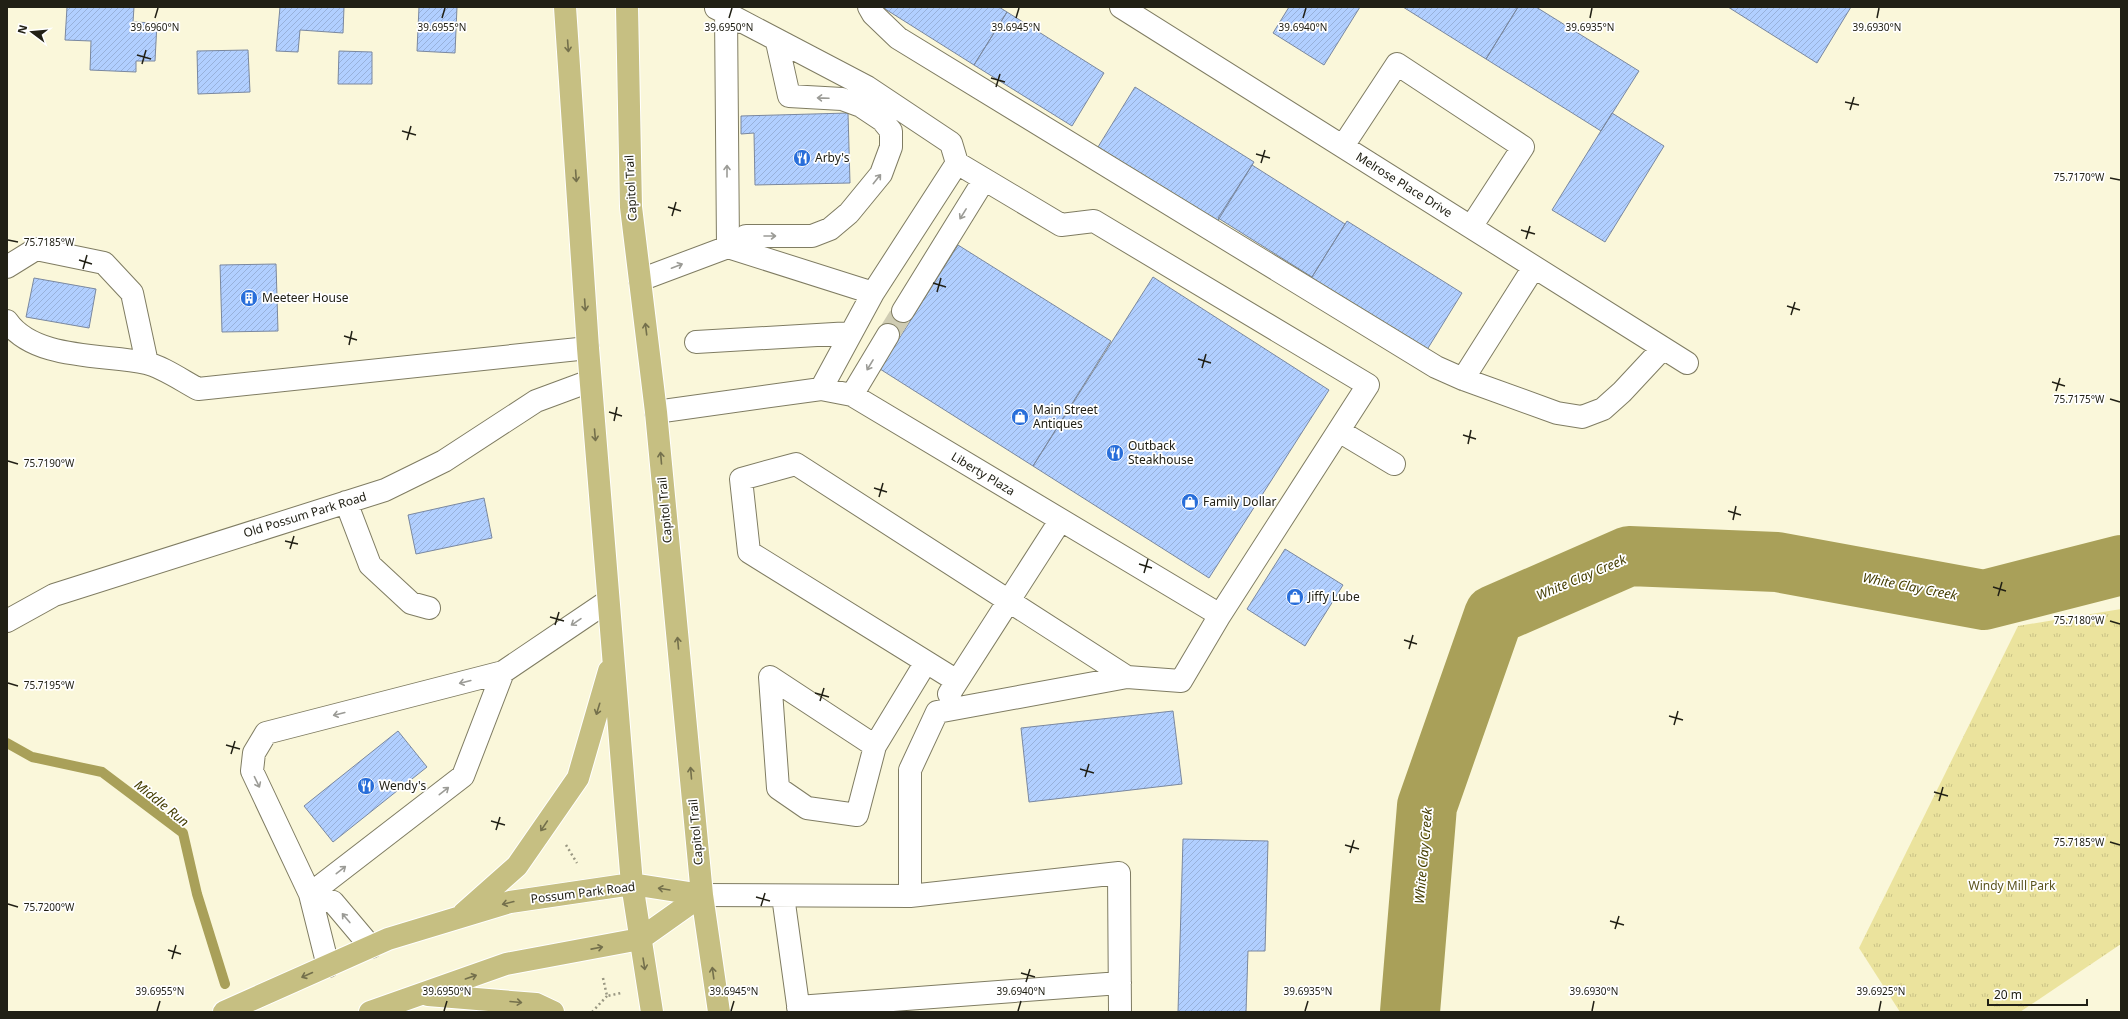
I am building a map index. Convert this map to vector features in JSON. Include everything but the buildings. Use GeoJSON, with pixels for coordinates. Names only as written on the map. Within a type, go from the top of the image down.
{"type":"FeatureCollection","features":[{"type":"Feature","properties":{"kind":"main road"},"geometry":{"type":"LineString","coordinates":[[565,7],[590,381],[632,884],[652,1012]]}},
{"type":"Feature","properties":{"kind":"main road","name":"Capitol Trail"},"geometry":{"type":"LineString","coordinates":[[627,7],[631,207],[656,412],[702,895],[719,1012]]}},
{"type":"Feature","properties":{"kind":"main road"},"geometry":{"type":"LineString","coordinates":[[458,918],[518,866],[578,778],[613,658]]}},
{"type":"Feature","properties":{"kind":"main road","name":"Possum Park Road"},"geometry":{"type":"LineString","coordinates":[[224,1012],[388,939],[510,902],[632,884],[702,895]]}},
{"type":"Feature","properties":{"kind":"main road"},"geometry":{"type":"LineString","coordinates":[[370,1012],[506,964],[640,939],[702,895]]}},
{"type":"Feature","properties":{"kind":"main road"},"geometry":{"type":"LineString","coordinates":[[421,994],[536,1004],[553,1012]]}},
{"type":"Feature","properties":{"kind":"street"},"geometry":{"type":"LineString","coordinates":[[869,7],[873,14],[898,38],[1429,362],[1462,379],[1557,413],[1582,417],[1603,409],[1622,392],[1663,348]]}},
{"type":"Feature","properties":{"kind":"street","name":"Melrose Place Drive"},"geometry":{"type":"LineString","coordinates":[[1121,7],[1688,363]]}},
{"type":"Feature","properties":{"kind":"street"},"geometry":{"type":"LineString","coordinates":[[720,10],[734,248]]}},
{"type":"Feature","properties":{"kind":"street"},"geometry":{"type":"LineString","coordinates":[[720,10],[777,42],[867,87],[951,143],[957,163],[1061,225],[1094,221],[1368,385],[1220,615],[1181,681],[1128,677],[937,712]]}},
{"type":"Feature","properties":{"kind":"street"},"geometry":{"type":"LineString","coordinates":[[640,280],[734,248],[746,236],[812,236],[830,229],[848,213],[881,174],[891,147],[890,131],[882,120],[861,106],[842,99],[789,96],[777,42]]}},
{"type":"Feature","properties":{"kind":"street"},"geometry":{"type":"LineString","coordinates":[[1343,146],[1397,64],[1523,147],[1471,227]]}},
{"type":"Feature","properties":{"kind":"street"},"geometry":{"type":"LineString","coordinates":[[821,389],[873,293],[957,163]]}},
{"type":"Feature","properties":{"kind":"street"},"geometry":{"type":"LineString","coordinates":[[903,311],[984,180]]}},
{"type":"Feature","properties":{"kind":"street"},"geometry":{"type":"LineString","coordinates":[[734,248],[873,293]]}},
{"type":"Feature","properties":{"kind":"street"},"geometry":{"type":"LineString","coordinates":[[7,267],[36,249],[104,263],[132,293],[148,363]]}},
{"type":"Feature","properties":{"kind":"street"},"geometry":{"type":"LineString","coordinates":[[1462,379],[1534,267]]}},
{"type":"Feature","properties":{"kind":"street"},"geometry":{"type":"LineString","coordinates":[[7,321],[14,330],[48,349],[148,363],[198,389],[588,348]]}},
{"type":"Feature","properties":{"kind":"street"},"geometry":{"type":"LineString","coordinates":[[696,342],[851,333]]}},
{"type":"Feature","properties":{"kind":"street"},"geometry":{"type":"LineString","coordinates":[[852,395],[888,335]]}},
{"type":"Feature","properties":{"kind":"street","name":"Old Possum Park Road"},"geometry":{"type":"LineString","coordinates":[[7,621],[54,595],[385,490],[444,461],[536,401],[590,381]]}},
{"type":"Feature","properties":{"kind":"street","name":"Liberty Plaza"},"geometry":{"type":"LineString","coordinates":[[656,412],[821,389],[852,395],[1060,521],[1220,615]]}},
{"type":"Feature","properties":{"kind":"street"},"geometry":{"type":"LineString","coordinates":[[1339,431],[1394,464]]}},
{"type":"Feature","properties":{"kind":"street"},"geometry":{"type":"LineString","coordinates":[[957,681],[749,552],[741,479],[796,464],[1128,677]]}},
{"type":"Feature","properties":{"kind":"street"},"geometry":{"type":"LineString","coordinates":[[346,502],[370,566],[411,604],[429,608]]}},
{"type":"Feature","properties":{"kind":"street"},"geometry":{"type":"LineString","coordinates":[[910,896],[910,770],[937,712],[1060,521]]}},
{"type":"Feature","properties":{"kind":"street"},"geometry":{"type":"LineString","coordinates":[[328,966],[310,894],[252,771],[254,753],[266,733],[503,672],[608,601]]}},
{"type":"Feature","properties":{"kind":"street"},"geometry":{"type":"LineString","coordinates":[[875,746],[770,677],[778,788],[807,808],[857,815],[875,746],[926,662]]}},
{"type":"Feature","properties":{"kind":"street"},"geometry":{"type":"LineString","coordinates":[[310,894],[463,776],[503,672]]}},
{"type":"Feature","properties":{"kind":"street"},"geometry":{"type":"LineString","coordinates":[[702,895],[910,896],[1119,873],[1120,1012]]}},
{"type":"Feature","properties":{"kind":"street"},"geometry":{"type":"LineString","coordinates":[[310,894],[333,902],[371,947]]}},
{"type":"Feature","properties":{"kind":"street"},"geometry":{"type":"LineString","coordinates":[[783,896],[798,1010],[1120,983]]}},
{"type":"Feature","properties":{"kind":"path"},"geometry":{"type":"LineString","coordinates":[[563,839],[578,864]]}},
{"type":"Feature","properties":{"kind":"path"},"geometry":{"type":"LineString","coordinates":[[603,978],[607,996]]}},
{"type":"Feature","properties":{"kind":"path"},"geometry":{"type":"LineString","coordinates":[[592,1012],[607,996],[628,992]]}},
{"type":"Feature","properties":{"kind":"green space","name":"Windy Mill Park"},"geometry":{"type":"Polygon","coordinates":[[[2121,609],[2121,944],[2020,1012],[1900,1012],[1859,948],[2018,626],[2121,609]]]}},
{"type":"Feature","properties":{"kind":"waterway","name":"White Clay Creek"},"geometry":{"type":"LineString","coordinates":[[1410,1012],[1427,806],[1494,615],[1629,556],[1777,562],[1984,600],[2121,565]]}},
{"type":"Feature","properties":{"kind":"waterway","name":"Middle Run"},"geometry":{"type":"LineString","coordinates":[[7,743],[32,757],[102,772],[183,833],[197,894],[225,984]]}},
{"type":"Feature","properties":{"kind":"tunnel"},"geometry":{"type":"LineString","coordinates":[[888,335],[903,311]]}},
{"type":"Feature","properties":{"kind":"place","name":"Arby's"},"geometry":{"type":"Point","coordinates":[802,158]}},
{"type":"Feature","properties":{"kind":"place","name":"Meeteer House"},"geometry":{"type":"Point","coordinates":[249,298]}},
{"type":"Feature","properties":{"kind":"place","name":"Main Street Antiques"},"geometry":{"type":"Point","coordinates":[1020,417]}},
{"type":"Feature","properties":{"kind":"place","name":"Outback Steakhouse"},"geometry":{"type":"Point","coordinates":[1115,453]}},
{"type":"Feature","properties":{"kind":"place","name":"Family Dollar"},"geometry":{"type":"Point","coordinates":[1190,502]}},
{"type":"Feature","properties":{"kind":"place","name":"Jiffy Lube"},"geometry":{"type":"Point","coordinates":[1295,597]}},
{"type":"Feature","properties":{"kind":"place","name":"Wendy's"},"geometry":{"type":"Point","coordinates":[366,786]}}]}
